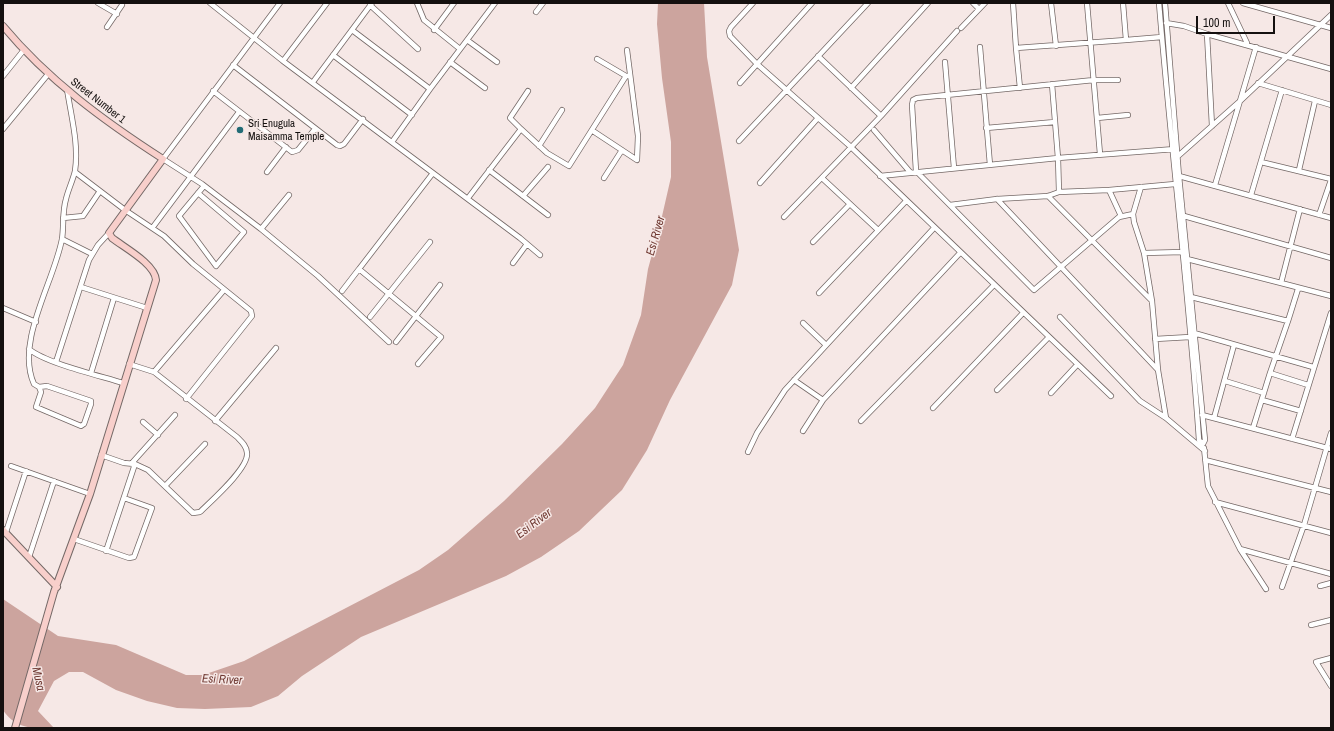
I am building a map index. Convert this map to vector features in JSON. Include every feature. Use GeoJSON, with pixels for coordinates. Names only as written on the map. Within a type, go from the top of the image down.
{"type":"FeatureCollection","features":[{"type":"Feature","properties":{"kind":"street"},"geometry":{"type":"LineString","coordinates":[[98,3],[117,14]]}},
{"type":"Feature","properties":{"kind":"street"},"geometry":{"type":"LineString","coordinates":[[56,362],[92,254],[280,3]]}},
{"type":"Feature","properties":{"kind":"street"},"geometry":{"type":"LineString","coordinates":[[283,61],[327,3]]}},
{"type":"Feature","properties":{"kind":"street"},"geometry":{"type":"LineString","coordinates":[[417,3],[424,20],[434,30],[460,49]]}},
{"type":"Feature","properties":{"kind":"street"},"geometry":{"type":"LineString","coordinates":[[434,30],[454,3]]}},
{"type":"Feature","properties":{"kind":"street"},"geometry":{"type":"LineString","coordinates":[[392,142],[430,88],[495,3]]}},
{"type":"Feature","properties":{"kind":"street"},"geometry":{"type":"LineString","coordinates":[[536,12],[543,3]]}},
{"type":"Feature","properties":{"kind":"street"},"geometry":{"type":"LineString","coordinates":[[753,3],[729,31],[730,36],[757,64],[851,147],[1111,396]]}},
{"type":"Feature","properties":{"kind":"street"},"geometry":{"type":"LineString","coordinates":[[740,83],[812,3]]}},
{"type":"Feature","properties":{"kind":"street"},"geometry":{"type":"LineString","coordinates":[[739,141],[868,3]]}},
{"type":"Feature","properties":{"kind":"street"},"geometry":{"type":"LineString","coordinates":[[851,88],[928,3]]}},
{"type":"Feature","properties":{"kind":"street"},"geometry":{"type":"LineString","coordinates":[[973,3],[979,9]]}},
{"type":"Feature","properties":{"kind":"street"},"geometry":{"type":"LineString","coordinates":[[784,217],[881,116],[959,29],[985,3]]}},
{"type":"Feature","properties":{"kind":"street"},"geometry":{"type":"LineString","coordinates":[[1013,3],[1020,88]]}},
{"type":"Feature","properties":{"kind":"street"},"geometry":{"type":"LineString","coordinates":[[1051,3],[1056,46]]}},
{"type":"Feature","properties":{"kind":"street"},"geometry":{"type":"LineString","coordinates":[[1087,3],[1100,154]]}},
{"type":"Feature","properties":{"kind":"street"},"geometry":{"type":"LineString","coordinates":[[1123,3],[1126,40]]}},
{"type":"Feature","properties":{"kind":"street"},"geometry":{"type":"LineString","coordinates":[[1159,3],[1174,149],[1184,216],[1191,297],[1199,440],[1204,444]]}},
{"type":"Feature","properties":{"kind":"street"},"geometry":{"type":"LineString","coordinates":[[1165,3],[1174,149]]}},
{"type":"Feature","properties":{"kind":"street"},"geometry":{"type":"LineString","coordinates":[[1228,3],[1247,44]]}},
{"type":"Feature","properties":{"kind":"street"},"geometry":{"type":"LineString","coordinates":[[1243,3],[1331,28]]}},
{"type":"Feature","properties":{"kind":"street"},"geometry":{"type":"LineString","coordinates":[[212,4],[283,61],[468,198],[540,255]]}},
{"type":"Feature","properties":{"kind":"street"},"geometry":{"type":"LineString","coordinates":[[313,82],[371,4],[418,49]]}},
{"type":"Feature","properties":{"kind":"street"},"geometry":{"type":"LineString","coordinates":[[107,27],[122,5]]}},
{"type":"Feature","properties":{"kind":"street"},"geometry":{"type":"LineString","coordinates":[[1175,157],[1239,102],[1331,15]]}},
{"type":"Feature","properties":{"kind":"street"},"geometry":{"type":"LineString","coordinates":[[1166,23],[1184,26],[1207,34],[1247,44],[1256,48],[1331,69]]}},
{"type":"Feature","properties":{"kind":"street","name":"Street Number 1"},"geometry":{"type":"LineString","coordinates":[[3,26],[23,50],[67,90],[110,124],[204,186],[261,229],[318,276],[329,288],[389,342]]}},
{"type":"Feature","properties":{"kind":"street"},"geometry":{"type":"LineString","coordinates":[[352,30],[430,88]]}},
{"type":"Feature","properties":{"kind":"street"},"geometry":{"type":"LineString","coordinates":[[1207,34],[1212,126]]}},
{"type":"Feature","properties":{"kind":"street"},"geometry":{"type":"LineString","coordinates":[[1016,48],[1162,38]]}},
{"type":"Feature","properties":{"kind":"street"},"geometry":{"type":"LineString","coordinates":[[467,40],[497,62]]}},
{"type":"Feature","properties":{"kind":"street"},"geometry":{"type":"LineString","coordinates":[[980,47],[990,165]]}},
{"type":"Feature","properties":{"kind":"street"},"geometry":{"type":"LineString","coordinates":[[1215,185],[1256,48]]}},
{"type":"Feature","properties":{"kind":"street"},"geometry":{"type":"LineString","coordinates":[[3,76],[23,50]]}},
{"type":"Feature","properties":{"kind":"street"},"geometry":{"type":"LineString","coordinates":[[593,131],[637,160],[638,136],[628,76],[627,50]]}},
{"type":"Feature","properties":{"kind":"street"},"geometry":{"type":"LineString","coordinates":[[333,54],[412,115]]}},
{"type":"Feature","properties":{"kind":"street"},"geometry":{"type":"LineString","coordinates":[[818,56],[881,116]]}},
{"type":"Feature","properties":{"kind":"street"},"geometry":{"type":"LineString","coordinates":[[598,59],[628,76]]}},
{"type":"Feature","properties":{"kind":"street"},"geometry":{"type":"LineString","coordinates":[[450,62],[485,88]]}},
{"type":"Feature","properties":{"kind":"street"},"geometry":{"type":"LineString","coordinates":[[945,62],[954,168]]}},
{"type":"Feature","properties":{"kind":"street"},"geometry":{"type":"LineString","coordinates":[[233,65],[340,146],[363,119]]}},
{"type":"Feature","properties":{"kind":"street"},"geometry":{"type":"LineString","coordinates":[[3,129],[49,73]]}},
{"type":"Feature","properties":{"kind":"street"},"geometry":{"type":"LineString","coordinates":[[528,91],[510,118],[547,153],[569,166],[628,76]]}},
{"type":"Feature","properties":{"kind":"street"},"geometry":{"type":"LineString","coordinates":[[1118,80],[1094,80],[917,98],[914,100],[912,105],[916,171],[1034,290],[1063,267],[1091,240],[1121,216],[1133,214]]}},
{"type":"Feature","properties":{"kind":"street"},"geometry":{"type":"LineString","coordinates":[[1258,83],[1331,105]]}},
{"type":"Feature","properties":{"kind":"street"},"geometry":{"type":"LineString","coordinates":[[1052,84],[1058,158],[1058,192]]}},
{"type":"Feature","properties":{"kind":"street"},"geometry":{"type":"LineString","coordinates":[[39,386],[41,392],[36,407],[39,410],[80,426],[84,424],[92,404],[91,401],[47,386],[39,386],[34,384],[30,377],[28,364],[30,350],[29,345],[62,238],[66,200],[75,172],[76,159],[74,129],[67,90]]}},
{"type":"Feature","properties":{"kind":"street"},"geometry":{"type":"LineString","coordinates":[[1251,196],[1282,90]]}},
{"type":"Feature","properties":{"kind":"street"},"geometry":{"type":"LineString","coordinates":[[213,91],[295,153],[316,129]]}},
{"type":"Feature","properties":{"kind":"street"},"geometry":{"type":"LineString","coordinates":[[1299,170],[1315,100]]}},
{"type":"Feature","properties":{"kind":"street"},"geometry":{"type":"LineString","coordinates":[[539,146],[562,110]]}},
{"type":"Feature","properties":{"kind":"street"},"geometry":{"type":"LineString","coordinates":[[153,227],[239,112]]}},
{"type":"Feature","properties":{"kind":"street"},"geometry":{"type":"LineString","coordinates":[[1097,118],[1128,114]]}},
{"type":"Feature","properties":{"kind":"street"},"geometry":{"type":"LineString","coordinates":[[760,183],[818,118]]}},
{"type":"Feature","properties":{"kind":"street"},"geometry":{"type":"LineString","coordinates":[[986,128],[1055,122]]}},
{"type":"Feature","properties":{"kind":"street"},"geometry":{"type":"LineString","coordinates":[[468,198],[521,129]]}},
{"type":"Feature","properties":{"kind":"street"},"geometry":{"type":"LineString","coordinates":[[874,130],[910,172]]}},
{"type":"Feature","properties":{"kind":"street"},"geometry":{"type":"LineString","coordinates":[[268,172],[286,147]]}},
{"type":"Feature","properties":{"kind":"street"},"geometry":{"type":"LineString","coordinates":[[880,176],[916,171],[1100,154],[1174,149]]}},
{"type":"Feature","properties":{"kind":"street"},"geometry":{"type":"LineString","coordinates":[[604,178],[622,150]]}},
{"type":"Feature","properties":{"kind":"street"},"geometry":{"type":"LineString","coordinates":[[1175,157],[1182,252],[1205,440],[1205,460],[1208,486],[1240,549],[1266,589]]}},
{"type":"Feature","properties":{"kind":"street"},"geometry":{"type":"LineString","coordinates":[[1261,162],[1299,170],[1331,180],[1319,215]]}},
{"type":"Feature","properties":{"kind":"street"},"geometry":{"type":"LineString","coordinates":[[523,196],[548,167]]}},
{"type":"Feature","properties":{"kind":"street"},"geometry":{"type":"LineString","coordinates":[[489,170],[548,215]]}},
{"type":"Feature","properties":{"kind":"street"},"geometry":{"type":"LineString","coordinates":[[75,172],[125,210],[153,227],[224,290],[252,311],[252,316],[186,399]]}},
{"type":"Feature","properties":{"kind":"street"},"geometry":{"type":"LineString","coordinates":[[342,291],[433,173]]}},
{"type":"Feature","properties":{"kind":"street"},"geometry":{"type":"LineString","coordinates":[[1179,176],[1331,218]]}},
{"type":"Feature","properties":{"kind":"street"},"geometry":{"type":"LineString","coordinates":[[822,178],[878,230]]}},
{"type":"Feature","properties":{"kind":"street"},"geometry":{"type":"LineString","coordinates":[[950,205],[997,199],[1048,196],[1058,192],[1110,190],[1176,184]]}},
{"type":"Feature","properties":{"kind":"street"},"geometry":{"type":"LineString","coordinates":[[198,193],[244,232],[216,266],[179,216],[198,193],[204,186]]}},
{"type":"Feature","properties":{"kind":"street"},"geometry":{"type":"LineString","coordinates":[[1141,187],[1133,214],[1144,253],[1152,301],[1158,370],[1166,418]]}},
{"type":"Feature","properties":{"kind":"street"},"geometry":{"type":"LineString","coordinates":[[1110,190],[1121,216]]}},
{"type":"Feature","properties":{"kind":"street"},"geometry":{"type":"LineString","coordinates":[[63,218],[83,216],[100,191]]}},
{"type":"Feature","properties":{"kind":"street"},"geometry":{"type":"LineString","coordinates":[[261,229],[289,195]]}},
{"type":"Feature","properties":{"kind":"street"},"geometry":{"type":"LineString","coordinates":[[1048,196],[1152,301]]}},
{"type":"Feature","properties":{"kind":"street"},"geometry":{"type":"LineString","coordinates":[[997,199],[1063,267],[1158,370]]}},
{"type":"Feature","properties":{"kind":"street"},"geometry":{"type":"LineString","coordinates":[[819,293],[906,201]]}},
{"type":"Feature","properties":{"kind":"street"},"geometry":{"type":"LineString","coordinates":[[813,242],[850,204]]}},
{"type":"Feature","properties":{"kind":"street"},"geometry":{"type":"LineString","coordinates":[[1281,283],[1300,209]]}},
{"type":"Feature","properties":{"kind":"street"},"geometry":{"type":"LineString","coordinates":[[1184,216],[1331,258]]}},
{"type":"Feature","properties":{"kind":"street"},"geometry":{"type":"LineString","coordinates":[[748,452],[757,433],[785,390],[934,228]]}},
{"type":"Feature","properties":{"kind":"street"},"geometry":{"type":"LineString","coordinates":[[15,728],[56,589],[90,494],[156,280],[156,273],[151,267],[112,238],[109,233]]}},
{"type":"Feature","properties":{"kind":"street"},"geometry":{"type":"LineString","coordinates":[[62,238],[92,254]]}},
{"type":"Feature","properties":{"kind":"street"},"geometry":{"type":"LineString","coordinates":[[370,317],[430,242]]}},
{"type":"Feature","properties":{"kind":"street"},"geometry":{"type":"LineString","coordinates":[[512,263],[527,244]]}},
{"type":"Feature","properties":{"kind":"street"},"geometry":{"type":"LineString","coordinates":[[1144,253],[1182,252]]}},
{"type":"Feature","properties":{"kind":"street"},"geometry":{"type":"LineString","coordinates":[[803,431],[823,400],[960,253]]}},
{"type":"Feature","properties":{"kind":"street"},"geometry":{"type":"LineString","coordinates":[[1187,259],[1331,296]]}},
{"type":"Feature","properties":{"kind":"street"},"geometry":{"type":"LineString","coordinates":[[359,269],[441,337],[418,364]]}},
{"type":"Feature","properties":{"kind":"street"},"geometry":{"type":"LineString","coordinates":[[396,342],[440,285]]}},
{"type":"Feature","properties":{"kind":"street"},"geometry":{"type":"LineString","coordinates":[[861,421],[994,285]]}},
{"type":"Feature","properties":{"kind":"street"},"geometry":{"type":"LineString","coordinates":[[81,287],[147,308]]}},
{"type":"Feature","properties":{"kind":"street"},"geometry":{"type":"LineString","coordinates":[[1253,428],[1298,288]]}},
{"type":"Feature","properties":{"kind":"street"},"geometry":{"type":"LineString","coordinates":[[154,372],[224,290]]}},
{"type":"Feature","properties":{"kind":"street"},"geometry":{"type":"LineString","coordinates":[[1191,297],[1288,321]]}},
{"type":"Feature","properties":{"kind":"street"},"geometry":{"type":"LineString","coordinates":[[91,373],[114,298]]}},
{"type":"Feature","properties":{"kind":"street"},"geometry":{"type":"LineString","coordinates":[[3,308],[36,322]]}},
{"type":"Feature","properties":{"kind":"street"},"geometry":{"type":"LineString","coordinates":[[933,408],[1023,313]]}},
{"type":"Feature","properties":{"kind":"street"},"geometry":{"type":"LineString","coordinates":[[1292,439],[1313,367],[1331,313]]}},
{"type":"Feature","properties":{"kind":"street"},"geometry":{"type":"LineString","coordinates":[[1060,317],[1125,387],[1140,401],[1166,418],[1205,451]]}},
{"type":"Feature","properties":{"kind":"street"},"geometry":{"type":"LineString","coordinates":[[803,323],[826,345]]}},
{"type":"Feature","properties":{"kind":"street"},"geometry":{"type":"LineString","coordinates":[[1155,339],[1192,335],[1313,367]]}},
{"type":"Feature","properties":{"kind":"street"},"geometry":{"type":"LineString","coordinates":[[997,390],[1049,337]]}},
{"type":"Feature","properties":{"kind":"street"},"geometry":{"type":"LineString","coordinates":[[1214,418],[1234,345]]}},
{"type":"Feature","properties":{"kind":"street"},"geometry":{"type":"LineString","coordinates":[[215,421],[276,348]]}},
{"type":"Feature","properties":{"kind":"street"},"geometry":{"type":"LineString","coordinates":[[30,350],[34,354],[56,362],[123,383]]}},
{"type":"Feature","properties":{"kind":"street"},"geometry":{"type":"LineString","coordinates":[[101,455],[148,470],[193,513],[196,514],[200,512],[239,471],[246,460],[247,453],[244,444],[154,372],[129,364]]}},
{"type":"Feature","properties":{"kind":"street"},"geometry":{"type":"LineString","coordinates":[[1051,393],[1078,364]]}},
{"type":"Feature","properties":{"kind":"street"},"geometry":{"type":"LineString","coordinates":[[1270,373],[1308,385]]}},
{"type":"Feature","properties":{"kind":"street"},"geometry":{"type":"LineString","coordinates":[[794,380],[823,400]]}},
{"type":"Feature","properties":{"kind":"street"},"geometry":{"type":"LineString","coordinates":[[1225,381],[1264,393]]}},
{"type":"Feature","properties":{"kind":"street"},"geometry":{"type":"LineString","coordinates":[[1262,400],[1301,411]]}},
{"type":"Feature","properties":{"kind":"street"},"geometry":{"type":"LineString","coordinates":[[1202,414],[1328,449]]}},
{"type":"Feature","properties":{"kind":"street"},"geometry":{"type":"LineString","coordinates":[[106,551],[124,498],[133,464],[175,415]]}},
{"type":"Feature","properties":{"kind":"street"},"geometry":{"type":"LineString","coordinates":[[143,422],[158,436]]}},
{"type":"Feature","properties":{"kind":"street"},"geometry":{"type":"LineString","coordinates":[[1282,587],[1304,525],[1328,449],[1331,433]]}},
{"type":"Feature","properties":{"kind":"street"},"geometry":{"type":"LineString","coordinates":[[165,486],[206,444]]}},
{"type":"Feature","properties":{"kind":"street"},"geometry":{"type":"LineString","coordinates":[[1205,460],[1331,492]]}},
{"type":"Feature","properties":{"kind":"street"},"geometry":{"type":"LineString","coordinates":[[11,466],[90,494]]}},
{"type":"Feature","properties":{"kind":"street"},"geometry":{"type":"LineString","coordinates":[[26,471],[5,531],[56,589]]}},
{"type":"Feature","properties":{"kind":"street"},"geometry":{"type":"LineString","coordinates":[[29,557],[54,481]]}},
{"type":"Feature","properties":{"kind":"street"},"geometry":{"type":"LineString","coordinates":[[74,539],[129,558],[134,557],[152,508],[124,498]]}},
{"type":"Feature","properties":{"kind":"street"},"geometry":{"type":"LineString","coordinates":[[1215,502],[1331,533]]}},
{"type":"Feature","properties":{"kind":"street"},"geometry":{"type":"LineString","coordinates":[[1240,549],[1331,574]]}},
{"type":"Feature","properties":{"kind":"street"},"geometry":{"type":"LineString","coordinates":[[1320,586],[1331,583]]}},
{"type":"Feature","properties":{"kind":"street"},"geometry":{"type":"LineString","coordinates":[[1311,625],[1331,620]]}},
{"type":"Feature","properties":{"kind":"street"},"geometry":{"type":"LineString","coordinates":[[1331,658],[1316,662],[1331,686]]}},
{"type":"Feature","properties":{"kind":"water"},"geometry":{"type":"Polygon","coordinates":[[[658,3],[704,3],[707,57],[739,250],[732,285],[670,400],[647,450],[622,490],[579,531],[541,557],[506,576],[361,637],[302,676],[278,696],[251,707],[205,709],[177,708],[147,701],[116,690],[83,672],[69,672],[54,681],[38,711],[54,728],[32,728],[19,724],[8,717],[3,710],[3,599],[58,636],[116,645],[186,675],[203,675],[244,661],[419,570],[448,550],[504,501],[562,444],[595,408],[623,365],[641,315],[648,269],[671,177],[671,142],[662,78],[657,24],[658,3]]]}},
{"type":"Feature","properties":{"kind":"place","name":"Sri Enugula Maisamma Temple"},"geometry":{"type":"Point","coordinates":[240,130]}},
{"type":"Feature","properties":{"kind":"water label","name":"Esi River"},"geometry":{"type":"Point","coordinates":[656,236]}},
{"type":"Feature","properties":{"kind":"water label","name":"Esi River"},"geometry":{"type":"Point","coordinates":[534,524]}},
{"type":"Feature","properties":{"kind":"water label","name":"Musa"},"geometry":{"type":"Point","coordinates":[38,679]}},
{"type":"Feature","properties":{"kind":"water label","name":"Esi River"},"geometry":{"type":"Point","coordinates":[222,680]}}]}
